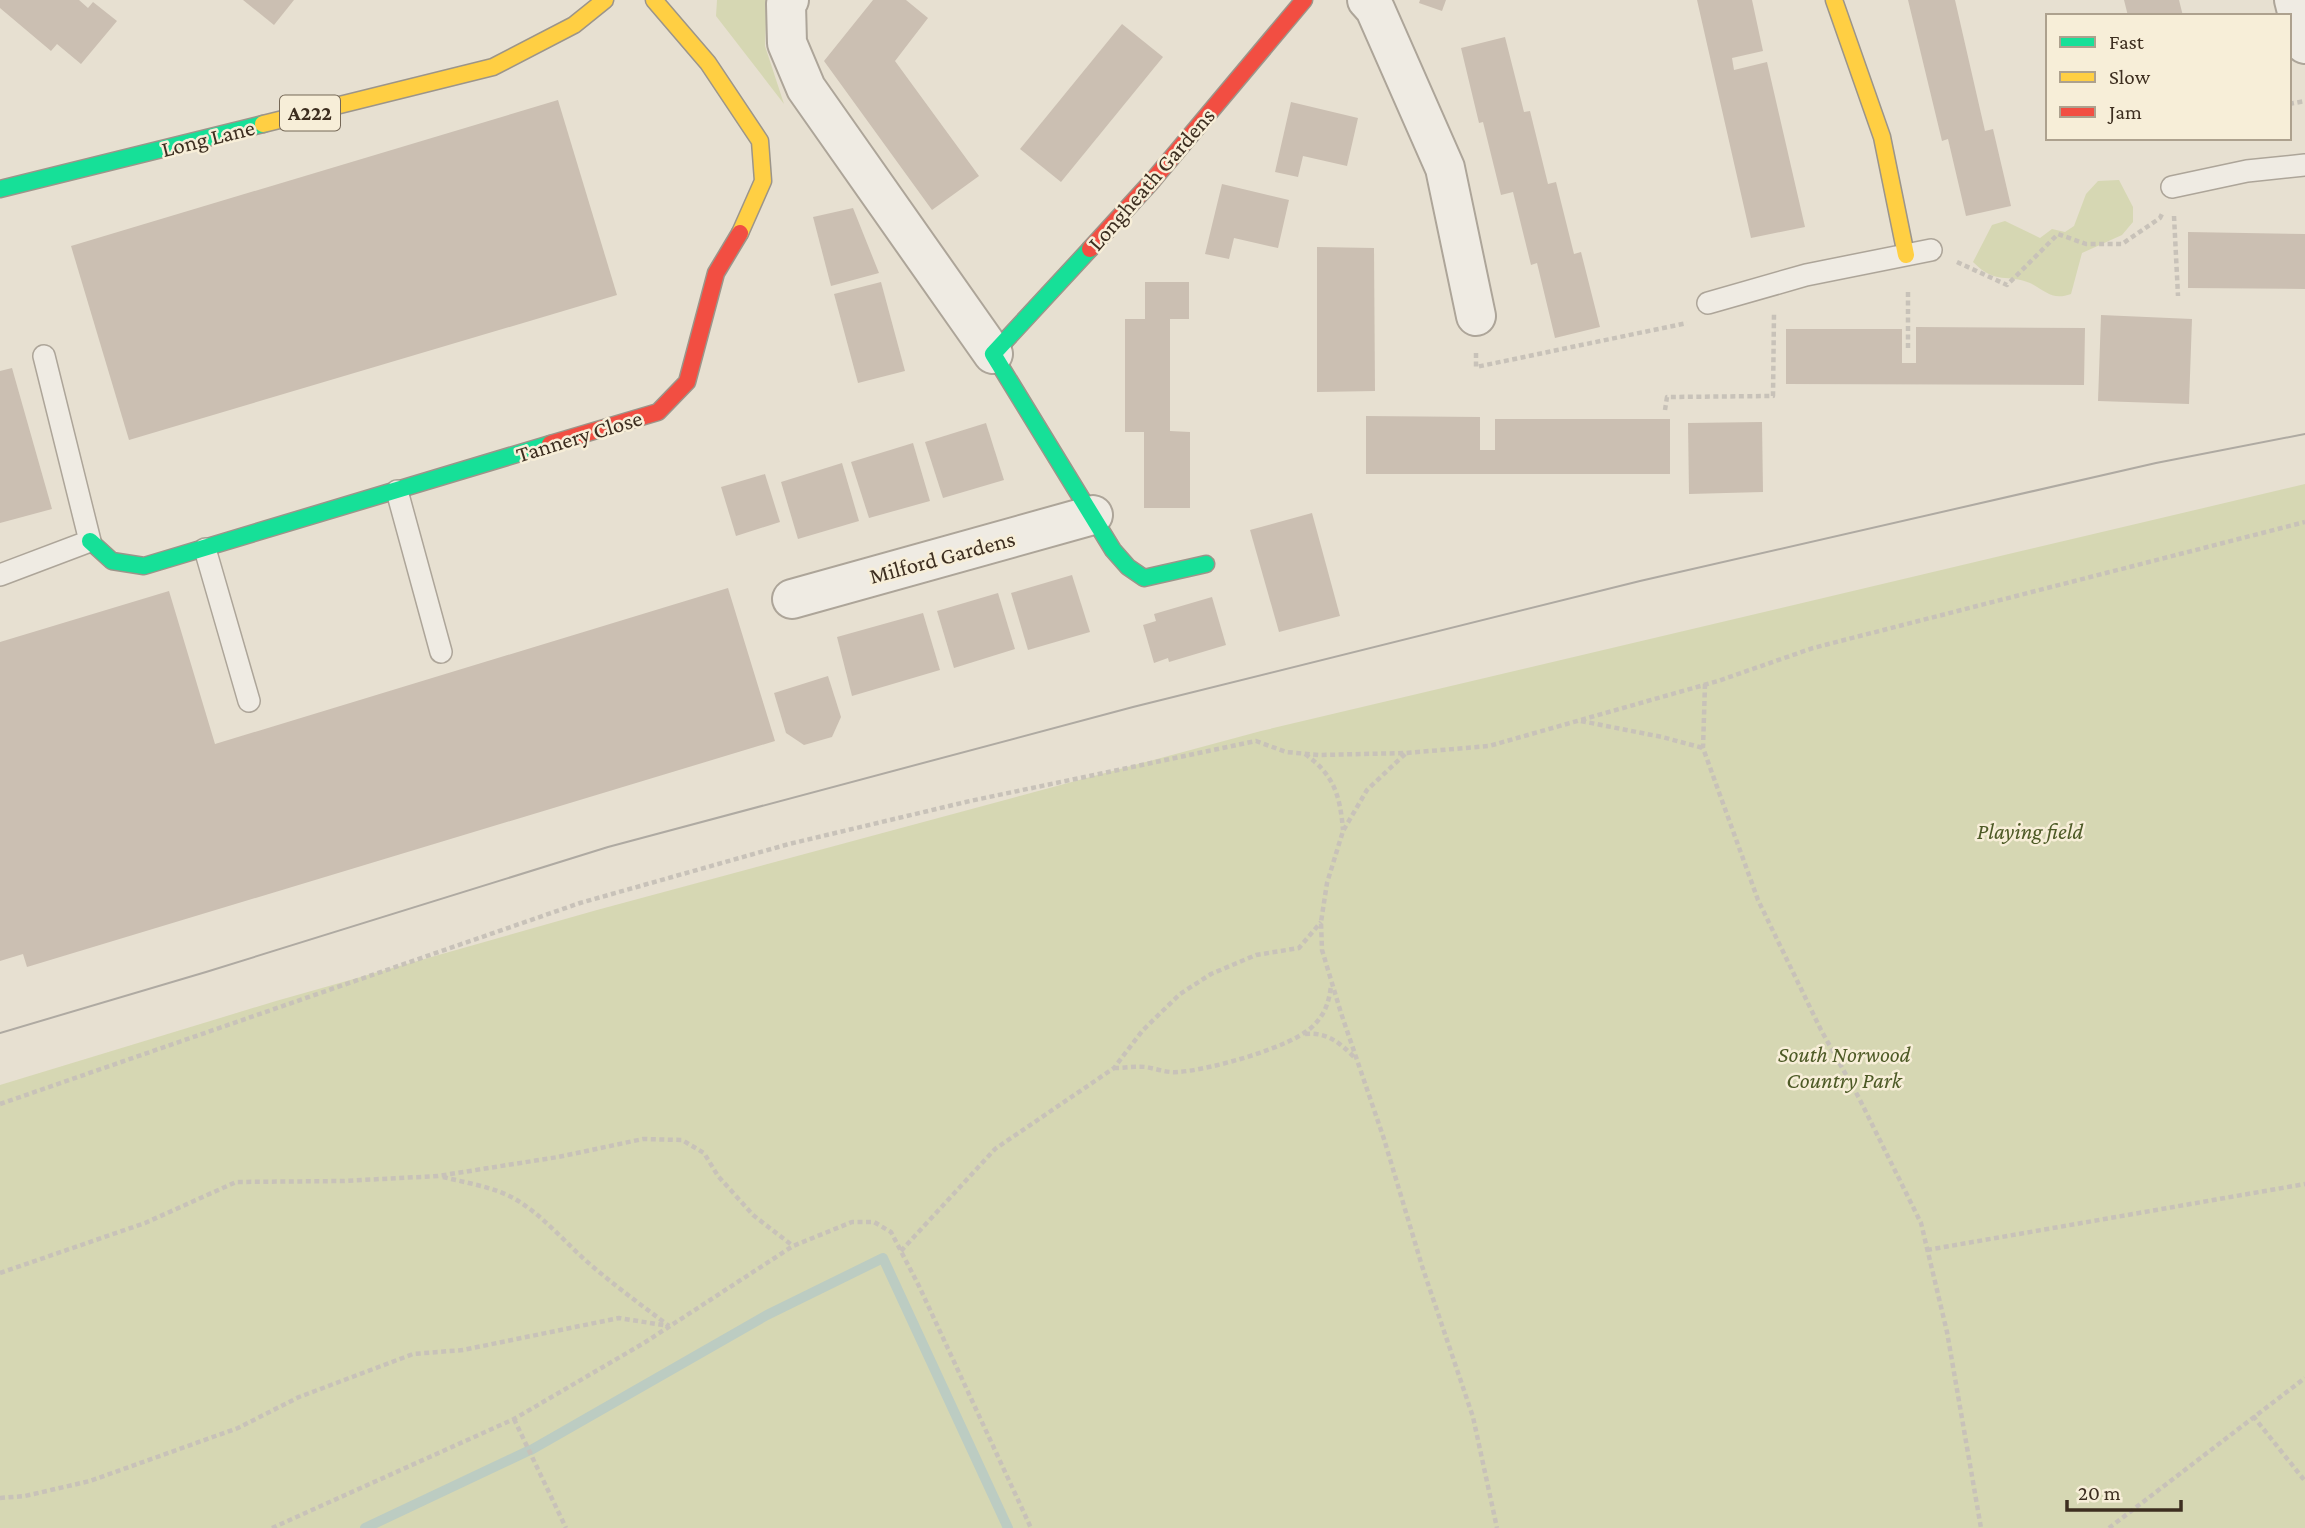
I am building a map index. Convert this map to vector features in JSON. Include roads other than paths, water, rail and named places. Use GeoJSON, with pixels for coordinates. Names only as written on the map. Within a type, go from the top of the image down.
{"type":"FeatureCollection","features":[{"type":"Feature","properties":{"kind":"street","name":"Long Lane"},"geometry":{"type":"LineString","coordinates":[[0,189],[493,67],[574,24],[605,0]]}},
{"type":"Feature","properties":{"kind":"street","name":"Tannery Close"},"geometry":{"type":"LineString","coordinates":[[90,541],[111,561],[144,566],[658,412],[687,382],[716,273],[744,226],[763,181],[760,141],[708,63],[654,0]]}},
{"type":"Feature","properties":{"kind":"street"},"geometry":{"type":"LineString","coordinates":[[789,0],[786,4],[787,43],[806,88],[993,354],[1112,550],[1128,567],[1144,578],[1206,564]]}},
{"type":"Feature","properties":{"kind":"street","name":"Longheath Gardens"},"geometry":{"type":"LineString","coordinates":[[993,354],[1153,180],[1304,0]]}},
{"type":"Feature","properties":{"kind":"street"},"geometry":{"type":"LineString","coordinates":[[1367,0],[1375,9],[1445,168],[1476,316]]}},
{"type":"Feature","properties":{"kind":"street"},"geometry":{"type":"LineString","coordinates":[[1834,0],[1882,137],[1906,255]]}},
{"type":"Feature","properties":{"kind":"street"},"geometry":{"type":"LineString","coordinates":[[2294,0],[2305,44]]}},
{"type":"Feature","properties":{"kind":"street","name":"Milford Gardens"},"geometry":{"type":"LineString","coordinates":[[792,598],[1093,515]]}},
{"type":"Feature","properties":{"kind":"lane"},"geometry":{"type":"LineString","coordinates":[[2172,187],[2247,171],[2305,165]]}},
{"type":"Feature","properties":{"kind":"lane"},"geometry":{"type":"LineString","coordinates":[[1708,303],[1806,275],[1931,250]]}},
{"type":"Feature","properties":{"kind":"lane"},"geometry":{"type":"LineString","coordinates":[[0,576],[90,541],[44,356]]}},
{"type":"Feature","properties":{"kind":"lane"},"geometry":{"type":"LineString","coordinates":[[397,491],[441,652]]}},
{"type":"Feature","properties":{"kind":"lane"},"geometry":{"type":"LineString","coordinates":[[205,549],[249,701]]}},
{"type":"Feature","properties":{"kind":"waterway"},"geometry":{"type":"LineString","coordinates":[[531,1450],[767,1315],[883,1258],[1008,1528]]}},
{"type":"Feature","properties":{"kind":"waterway"},"geometry":{"type":"LineString","coordinates":[[365,1528],[528,1451]]}},
{"type":"Feature","properties":{"kind":"tram line"},"geometry":{"type":"LineString","coordinates":[[0,1033],[608,847],[1133,707],[1640,581],[2156,463],[2305,434]]}},
{"type":"Feature","properties":{"kind":"park label","name":"Playing field"},"geometry":{"type":"Point","coordinates":[2030,831]}},
{"type":"Feature","properties":{"kind":"park label","name":"South Norwood Country Park"},"geometry":{"type":"Point","coordinates":[1844,1067]}}]}
